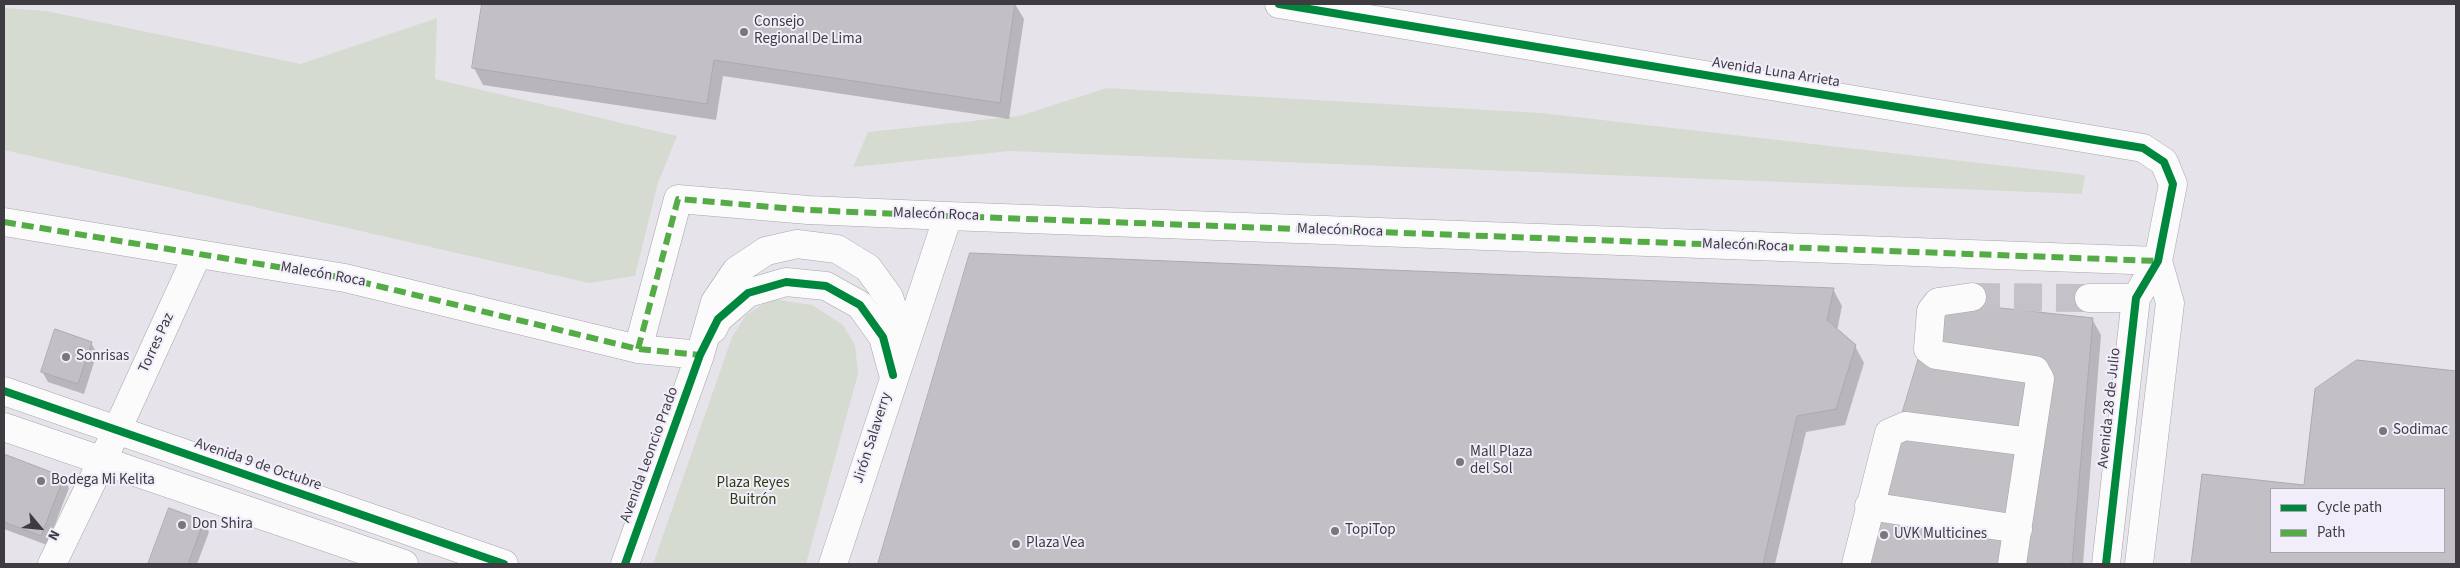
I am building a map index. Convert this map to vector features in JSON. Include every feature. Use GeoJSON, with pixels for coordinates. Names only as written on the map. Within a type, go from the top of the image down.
{"type":"FeatureCollection","features":[{"type":"Feature","properties":{"kind":"street","name":"Avenida Luna Arrieta"},"geometry":{"type":"LineString","coordinates":[[1279,4],[2143,148],[2164,162],[2173,184],[2158,261]]}},
{"type":"Feature","properties":{"kind":"street","name":"Malecón Roca"},"geometry":{"type":"LineString","coordinates":[[638,349],[678,200],[808,210],[948,216],[2158,261]]}},
{"type":"Feature","properties":{"kind":"street"},"geometry":{"type":"LineString","coordinates":[[893,375],[948,216]]}},
{"type":"Feature","properties":{"kind":"street","name":"Malecón Roca"},"geometry":{"type":"LineString","coordinates":[[4,222],[345,278],[638,349],[700,354]]}},
{"type":"Feature","properties":{"kind":"street"},"geometry":{"type":"LineString","coordinates":[[700,354],[715,302],[736,271],[766,251],[797,244],[837,249],[868,268],[889,297],[899,328],[893,375]]}},
{"type":"Feature","properties":{"kind":"street","name":"Torres Paz"},"geometry":{"type":"LineString","coordinates":[[52,564],[117,430],[197,255]]}},
{"type":"Feature","properties":{"kind":"street","name":"Avenida 28 de Julio"},"geometry":{"type":"LineString","coordinates":[[2106,564],[2136,298],[2158,261]]}},
{"type":"Feature","properties":{"kind":"street"},"geometry":{"type":"LineString","coordinates":[[2139,564],[2170,302],[2158,261]]}},
{"type":"Feature","properties":{"kind":"street","name":"Jirón Salaverry"},"geometry":{"type":"LineString","coordinates":[[700,354],[718,319],[748,293],[786,282],[826,286],[860,305],[883,337],[893,375],[833,564]]}},
{"type":"Feature","properties":{"kind":"street"},"geometry":{"type":"LineString","coordinates":[[1972,297],[1938,302],[1931,311],[1928,349],[1936,355],[2034,370],[2040,380],[2012,564]]}},
{"type":"Feature","properties":{"kind":"street"},"geometry":{"type":"LineString","coordinates":[[2089,298],[2136,298]]}},
{"type":"Feature","properties":{"kind":"street","name":"Avenida Leoncio Prado"},"geometry":{"type":"LineString","coordinates":[[625,564],[700,354]]}},
{"type":"Feature","properties":{"kind":"street","name":"Avenida 9 de Octubre"},"geometry":{"type":"LineString","coordinates":[[4,391],[504,564]]}},
{"type":"Feature","properties":{"kind":"street"},"geometry":{"type":"LineString","coordinates":[[1856,564],[1869,506],[1889,433],[1904,426],[2030,442]]}},
{"type":"Feature","properties":{"kind":"street"},"geometry":{"type":"LineString","coordinates":[[4,427],[404,564]]}},
{"type":"Feature","properties":{"kind":"street"},"geometry":{"type":"LineString","coordinates":[[1869,506],[2018,529]]}},
{"type":"Feature","properties":{"kind":"green space"},"geometry":{"type":"Polygon","coordinates":[[[4,8],[46,11],[301,64],[437,18],[435,79],[677,136],[658,183],[635,276],[589,283],[4,150],[4,8]]]}},
{"type":"Feature","properties":{"kind":"green space"},"geometry":{"type":"Polygon","coordinates":[[[1107,88],[1541,113],[2085,175],[2082,194],[1010,151],[853,167],[868,132],[1019,116],[1107,88]]]}},
{"type":"Feature","properties":{"kind":"green space","name":"Plaza Reyes Buitrón"},"geometry":{"type":"Polygon","coordinates":[[[771,299],[812,305],[843,325],[855,345],[858,374],[806,564],[653,564],[732,337],[746,315],[771,299]]]}},
{"type":"Feature","properties":{"kind":"building","name":"Consejo Regional De Lima"},"geometry":{"type":"Polygon","coordinates":[[[482,4],[1015,4],[1000,103],[714,60],[707,104],[472,68],[482,4]]]}},
{"type":"Feature","properties":{"kind":"building"},"geometry":{"type":"Polygon","coordinates":[[[970,253],[1834,288],[1827,320],[1856,345],[1836,409],[1797,416],[1763,564],[878,564],[970,253]]]}},
{"type":"Feature","properties":{"kind":"building"},"geometry":{"type":"Polygon","coordinates":[[[1936,301],[2093,318],[2072,564],[1857,564],[1936,301]]]}},
{"type":"Feature","properties":{"kind":"building","name":"Sonrisas"},"geometry":{"type":"Polygon","coordinates":[[[55,329],[92,342],[78,384],[41,372],[55,329]]]}},
{"type":"Feature","properties":{"kind":"building","name":"Sodimac"},"geometry":{"type":"Polygon","coordinates":[[[2357,360],[2456,371],[2456,564],[2191,564],[2202,474],[2304,485],[2315,389],[2357,360]]]}},
{"type":"Feature","properties":{"kind":"building"},"geometry":{"type":"Polygon","coordinates":[[[4,454],[64,477],[41,536],[4,522],[4,454]]]}},
{"type":"Feature","properties":{"kind":"building"},"geometry":{"type":"Polygon","coordinates":[[[169,508],[204,521],[188,564],[148,564],[169,508]]]}},
{"type":"Feature","properties":{"kind":"tunnel"},"geometry":{"type":"LineString","coordinates":[[1972,297],[2089,298]]}},
{"type":"Feature","properties":{"kind":"marked path"},"geometry":{"type":"LineString","coordinates":[[638,349],[678,199],[808,210],[948,216],[2158,261]]}},
{"type":"Feature","properties":{"kind":"marked path"},"geometry":{"type":"LineString","coordinates":[[4,222],[345,278],[638,349],[700,355]]}},
{"type":"Feature","properties":{"kind":"cycle path"},"geometry":{"type":"LineString","coordinates":[[1279,4],[2143,148],[2164,162],[2173,184],[2158,261],[2136,298],[2106,564]]}},
{"type":"Feature","properties":{"kind":"cycle path"},"geometry":{"type":"LineString","coordinates":[[625,564],[700,355],[718,319],[748,293],[786,282],[826,286],[860,305],[883,337],[893,375]]}},
{"type":"Feature","properties":{"kind":"cycle path"},"geometry":{"type":"LineString","coordinates":[[4,391],[504,564]]}},
{"type":"Feature","properties":{"kind":"place","name":"Consejo Regional De Lima"},"geometry":{"type":"Point","coordinates":[744,32]}},
{"type":"Feature","properties":{"kind":"place","name":"Sonrisas"},"geometry":{"type":"Point","coordinates":[66,357]}},
{"type":"Feature","properties":{"kind":"place","name":"Sodimac"},"geometry":{"type":"Point","coordinates":[2383,431]}},
{"type":"Feature","properties":{"kind":"place","name":"Mall Plaza del Sol"},"geometry":{"type":"Point","coordinates":[1460,462]}},
{"type":"Feature","properties":{"kind":"place","name":"Bodega Mi Kelita"},"geometry":{"type":"Point","coordinates":[41,481]}},
{"type":"Feature","properties":{"kind":"place","name":"Don Shira"},"geometry":{"type":"Point","coordinates":[182,525]}},
{"type":"Feature","properties":{"kind":"place","name":"TopiTop"},"geometry":{"type":"Point","coordinates":[1335,531]}},
{"type":"Feature","properties":{"kind":"place","name":"UVK Multicines"},"geometry":{"type":"Point","coordinates":[1884,535]}},
{"type":"Feature","properties":{"kind":"place","name":"Plaza Vea"},"geometry":{"type":"Point","coordinates":[1016,544]}}]}
